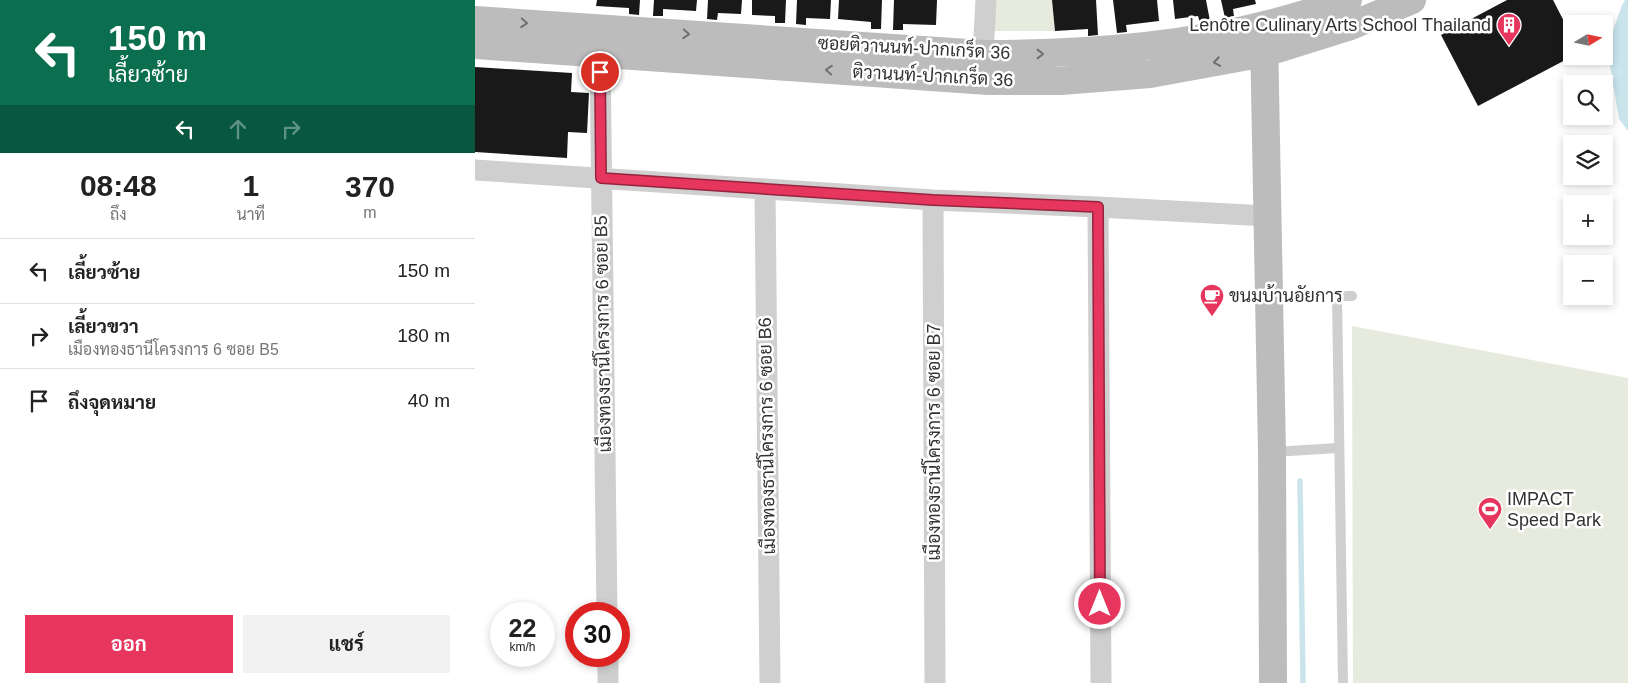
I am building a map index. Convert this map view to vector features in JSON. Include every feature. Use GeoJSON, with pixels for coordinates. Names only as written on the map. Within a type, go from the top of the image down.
{"type":"FeatureCollection","features":[{"type":"Feature","properties":{"kind":"street"},"geometry":{"type":"LineString","coordinates":[[983,54],[986,0]]}},
{"type":"Feature","properties":{"kind":"street","name":"ซอยติวานนท์-ปากเกร็ด 36"},"geometry":{"type":"LineString","coordinates":[[1264,40],[1348,0]]}},
{"type":"Feature","properties":{"kind":"street","name":"ซอยติวานนท์-ปากเกร็ด 36"},"geometry":{"type":"LineString","coordinates":[[475,20],[983,54],[1050,54],[1117,50],[1189,41],[1264,40],[1348,27],[1412,0]]}},
{"type":"Feature","properties":{"kind":"street"},"geometry":{"type":"LineString","coordinates":[[1264,40],[1272,452],[1273,683]]}},
{"type":"Feature","properties":{"kind":"street","name":"ติวานนท์-ปากเกร็ด 36"},"geometry":{"type":"LineString","coordinates":[[600,54],[988,82],[1061,81],[1150,74],[1264,40]]}},
{"type":"Feature","properties":{"kind":"street"},"geometry":{"type":"LineString","coordinates":[[475,45],[600,54]]}},
{"type":"Feature","properties":{"kind":"street","name":"เมืองทองธานีโครงการ 6 ซอย B5"},"geometry":{"type":"LineString","coordinates":[[600,54],[607,602]]}},
{"type":"Feature","properties":{"kind":"street"},"geometry":{"type":"LineString","coordinates":[[475,170],[933,200],[1267,216]]}},
{"type":"Feature","properties":{"kind":"street","name":"เมืองทองธานีโครงการ 6 ซอย B6"},"geometry":{"type":"LineString","coordinates":[[765,189],[770,683]]}},
{"type":"Feature","properties":{"kind":"street","name":"เมืองทองธานีโครงการ 6 ซอย B7"},"geometry":{"type":"LineString","coordinates":[[933,200],[935,683]]}},
{"type":"Feature","properties":{"kind":"street"},"geometry":{"type":"LineString","coordinates":[[1098,207],[1101,683]]}},
{"type":"Feature","properties":{"kind":"street"},"geometry":{"type":"LineString","coordinates":[[608,667],[608,683]]}},
{"type":"Feature","properties":{"kind":"lane"},"geometry":{"type":"LineString","coordinates":[[1343,683],[1337,296],[1352,296]]}},
{"type":"Feature","properties":{"kind":"lane"},"geometry":{"type":"LineString","coordinates":[[1272,452],[1339,448]]}},
{"type":"Feature","properties":{"kind":"shaded area"},"geometry":{"type":"Polygon","coordinates":[[[986,0],[1052,0],[1055,31],[984,31],[986,0]]]}},
{"type":"Feature","properties":{"kind":"shaded area","name":"IMPACT Speed Park"},"geometry":{"type":"Polygon","coordinates":[[[1352,326],[1628,378],[1628,683],[1353,683],[1352,326]]]}},
{"type":"Feature","properties":{"kind":"water"},"geometry":{"type":"Polygon","coordinates":[[[1625,0],[1628,0],[1628,131],[1619,119],[1610,66],[1613,65],[1613,30],[1625,0]]]}},
{"type":"Feature","properties":{"kind":"building"},"geometry":{"type":"Polygon","coordinates":[[[597,0],[640,0],[639,15],[629,14],[629,8],[596,6],[597,0]]]}},
{"type":"Feature","properties":{"kind":"building"},"geometry":{"type":"Polygon","coordinates":[[[654,0],[697,0],[696,11],[663,9],[663,16],[653,16],[654,0]]]}},
{"type":"Feature","properties":{"kind":"building"},"geometry":{"type":"Polygon","coordinates":[[[708,0],[742,0],[741,14],[718,13],[717,20],[707,19],[708,0]]]}},
{"type":"Feature","properties":{"kind":"building"},"geometry":{"type":"Polygon","coordinates":[[[752,0],[786,0],[785,23],[775,23],[775,16],[752,15],[752,0]]]}},
{"type":"Feature","properties":{"kind":"building"},"geometry":{"type":"Polygon","coordinates":[[[797,0],[831,0],[830,19],[806,18],[806,25],[796,24],[797,0]]]}},
{"type":"Feature","properties":{"kind":"building"},"geometry":{"type":"Polygon","coordinates":[[[839,0],[882,0],[881,29],[871,29],[871,22],[838,19],[839,0]]]}},
{"type":"Feature","properties":{"kind":"building"},"geometry":{"type":"Polygon","coordinates":[[[894,0],[937,0],[936,25],[903,24],[903,30],[893,30],[894,0]]]}},
{"type":"Feature","properties":{"kind":"building"},"geometry":{"type":"Polygon","coordinates":[[[1052,0],[1096,0],[1098,35],[1088,36],[1088,29],[1055,31],[1052,0]]]}},
{"type":"Feature","properties":{"kind":"building"},"geometry":{"type":"Polygon","coordinates":[[[1113,0],[1157,0],[1159,21],[1126,25],[1127,32],[1117,33],[1113,0]]]}},
{"type":"Feature","properties":{"kind":"building"},"geometry":{"type":"Polygon","coordinates":[[[1173,0],[1206,0],[1210,21],[1200,23],[1198,16],[1175,19],[1173,0]]]}},
{"type":"Feature","properties":{"kind":"building"},"geometry":{"type":"Polygon","coordinates":[[[1221,0],[1255,0],[1256,4],[1233,9],[1234,16],[1225,18],[1221,0]]]}},
{"type":"Feature","properties":{"kind":"building","name":"Lenôtre Culinary Arts School Thailand"},"geometry":{"type":"Polygon","coordinates":[[[1507,0],[1553,0],[1563,19],[1563,61],[1478,106],[1441,35],[1507,0]]]}},
{"type":"Feature","properties":{"kind":"building"},"geometry":{"type":"Polygon","coordinates":[[[475,67],[572,73],[571,92],[589,93],[587,133],[568,132],[567,158],[475,152],[475,67]]]}},
{"type":"Feature","properties":{"kind":"waterway"},"geometry":{"type":"LineString","coordinates":[[1300,481],[1303,683]]}},
{"type":"Feature","properties":{"kind":"place","name":"Lenôtre Culinary Arts School Thailand"},"geometry":{"type":"Point","coordinates":[1509,46]}},
{"type":"Feature","properties":{"kind":"place","name":"ขนมบ้านอัยการ"},"geometry":{"type":"Point","coordinates":[1212,317]}},
{"type":"Feature","properties":{"kind":"place","name":"IMPACT Speed Park"},"geometry":{"type":"Point","coordinates":[1490,530]}},
{"type":"Feature","properties":{"kind":"route"},"geometry":{"type":"LineString","coordinates":[[600,72],[601,178],[933,200],[1098,207],[1100,604]]}}]}
